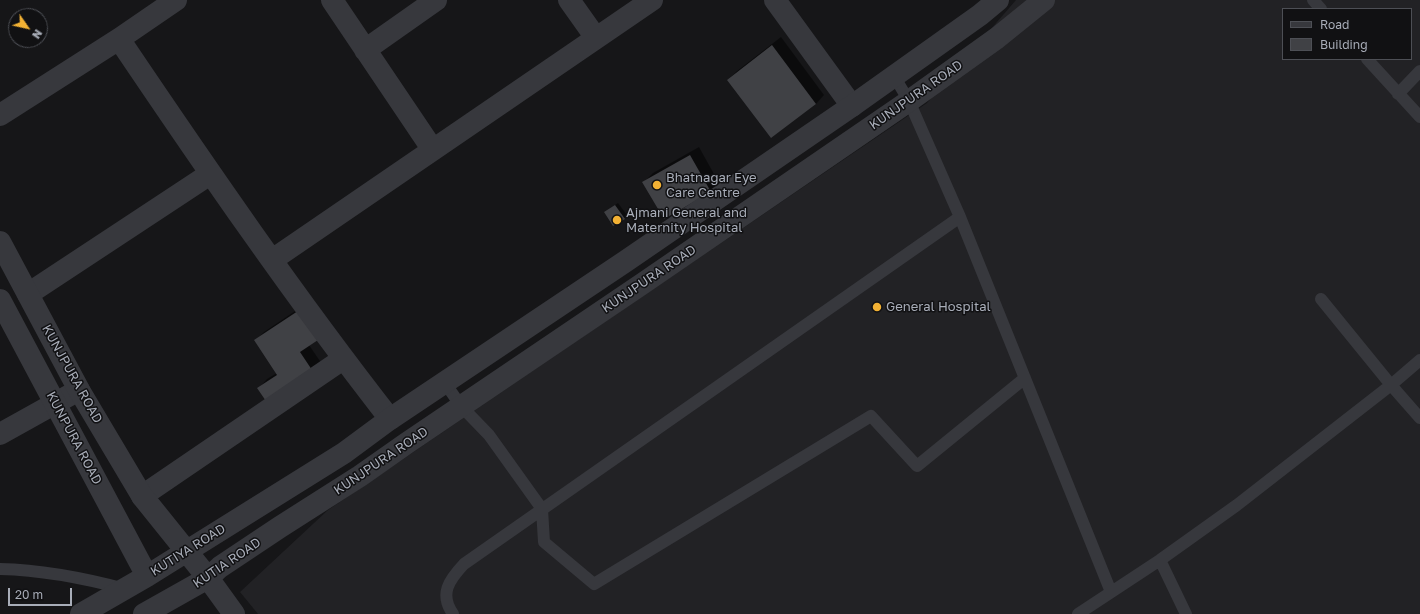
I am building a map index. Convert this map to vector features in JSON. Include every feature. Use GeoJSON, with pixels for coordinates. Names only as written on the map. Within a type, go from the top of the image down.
{"type":"FeatureCollection","features":[{"type":"Feature","properties":{"kind":"street"},"geometry":{"type":"LineString","coordinates":[[0,115],[119,39],[176,0]]}},
{"type":"Feature","properties":{"kind":"street"},"geometry":{"type":"LineString","coordinates":[[332,0],[433,150]]}},
{"type":"Feature","properties":{"kind":"street"},"geometry":{"type":"LineString","coordinates":[[365,50],[436,0]]}},
{"type":"Feature","properties":{"kind":"street"},"geometry":{"type":"LineString","coordinates":[[569,0],[596,38]]}},
{"type":"Feature","properties":{"kind":"street"},"geometry":{"type":"LineString","coordinates":[[272,260],[652,0]]}},
{"type":"Feature","properties":{"kind":"street"},"geometry":{"type":"LineString","coordinates":[[775,0],[852,106]]}},
{"type":"Feature","properties":{"kind":"street"},"geometry":{"type":"LineString","coordinates":[[119,39],[210,174],[343,359],[390,419],[626,261],[852,106],[980,15],[998,0]]}},
{"type":"Feature","properties":{"kind":"street","name":"KUNJPURA ROAD"},"geometry":{"type":"LineString","coordinates":[[308,509],[360,476],[910,101],[997,38],[1044,0]]}},
{"type":"Feature","properties":{"kind":"street"},"geometry":{"type":"LineString","coordinates":[[28,294],[210,174]]}},
{"type":"Feature","properties":{"kind":"street","name":"KUNJPURA ROAD"},"geometry":{"type":"LineString","coordinates":[[0,242],[79,390],[142,496],[208,578],[234,614]]}},
{"type":"Feature","properties":{"kind":"street","name":"KUNPURA ROAD"},"geometry":{"type":"LineString","coordinates":[[0,300],[147,576]]}},
{"type":"Feature","properties":{"kind":"street"},"geometry":{"type":"LineString","coordinates":[[142,496],[343,359]]}},
{"type":"Feature","properties":{"kind":"street"},"geometry":{"type":"LineString","coordinates":[[0,434],[79,390]]}},
{"type":"Feature","properties":{"kind":"street","name":"KUTIYA ROAD"},"geometry":{"type":"LineString","coordinates":[[81,614],[147,576],[295,484],[344,452],[390,419]]}},
{"type":"Feature","properties":{"kind":"street","name":"KUTIA ROAD"},"geometry":{"type":"LineString","coordinates":[[144,614],[208,578],[220,567],[308,509]]}},
{"type":"Feature","properties":{"kind":"lane"},"geometry":{"type":"LineString","coordinates":[[1313,0],[1320,8]]}},
{"type":"Feature","properties":{"kind":"lane"},"geometry":{"type":"LineString","coordinates":[[1368,60],[1420,116]]}},
{"type":"Feature","properties":{"kind":"lane"},"geometry":{"type":"LineString","coordinates":[[1398,94],[1420,72]]}},
{"type":"Feature","properties":{"kind":"lane"},"geometry":{"type":"LineString","coordinates":[[894,76],[910,101],[960,217],[1111,592]]}},
{"type":"Feature","properties":{"kind":"lane"},"geometry":{"type":"LineString","coordinates":[[453,614],[448,606],[446,591],[453,576],[464,564],[960,217]]}},
{"type":"Feature","properties":{"kind":"lane"},"geometry":{"type":"LineString","coordinates":[[1321,299],[1390,385],[1420,418]]}},
{"type":"Feature","properties":{"kind":"lane"},"geometry":{"type":"LineString","coordinates":[[1078,614],[1160,560],[1237,505],[1420,360]]}},
{"type":"Feature","properties":{"kind":"lane"},"geometry":{"type":"LineString","coordinates":[[445,383],[461,406],[489,435],[542,509],[544,542],[594,584],[871,416],[918,466],[1025,378]]}},
{"type":"Feature","properties":{"kind":"lane"},"geometry":{"type":"LineString","coordinates":[[1160,560],[1186,614]]}},
{"type":"Feature","properties":{"kind":"lane"},"geometry":{"type":"LineString","coordinates":[[0,569],[23,570],[66,576],[97,581],[125,589]]}},
{"type":"Feature","properties":{"kind":"shaded area","name":"General Hospital"},"geometry":{"type":"Polygon","coordinates":[[[1016,0],[1420,0],[1420,614],[258,614],[240,592],[328,510],[927,103],[1016,0]]]}},
{"type":"Feature","properties":{"kind":"building"},"geometry":{"type":"Polygon","coordinates":[[[772,45],[816,104],[771,138],[727,80],[772,45]]]}},
{"type":"Feature","properties":{"kind":"building"},"geometry":{"type":"Polygon","coordinates":[[[690,155],[711,192],[664,219],[642,182],[690,155]]]}},
{"type":"Feature","properties":{"kind":"building"},"geometry":{"type":"Polygon","coordinates":[[[615,205],[625,219],[613,226],[604,212],[615,205]]]}},
{"type":"Feature","properties":{"kind":"building"},"geometry":{"type":"Polygon","coordinates":[[[304,307],[324,336],[300,352],[314,373],[268,404],[257,388],[277,375],[254,340],[304,307]]]}},
{"type":"Feature","properties":{"kind":"place","name":"Bhatnagar Eye Care Centre"},"geometry":{"type":"Point","coordinates":[657,185]}},
{"type":"Feature","properties":{"kind":"place","name":"Ajmani General and Maternity Hospital"},"geometry":{"type":"Point","coordinates":[617,220]}},
{"type":"Feature","properties":{"kind":"place","name":"General Hospital"},"geometry":{"type":"Point","coordinates":[877,307]}}]}
